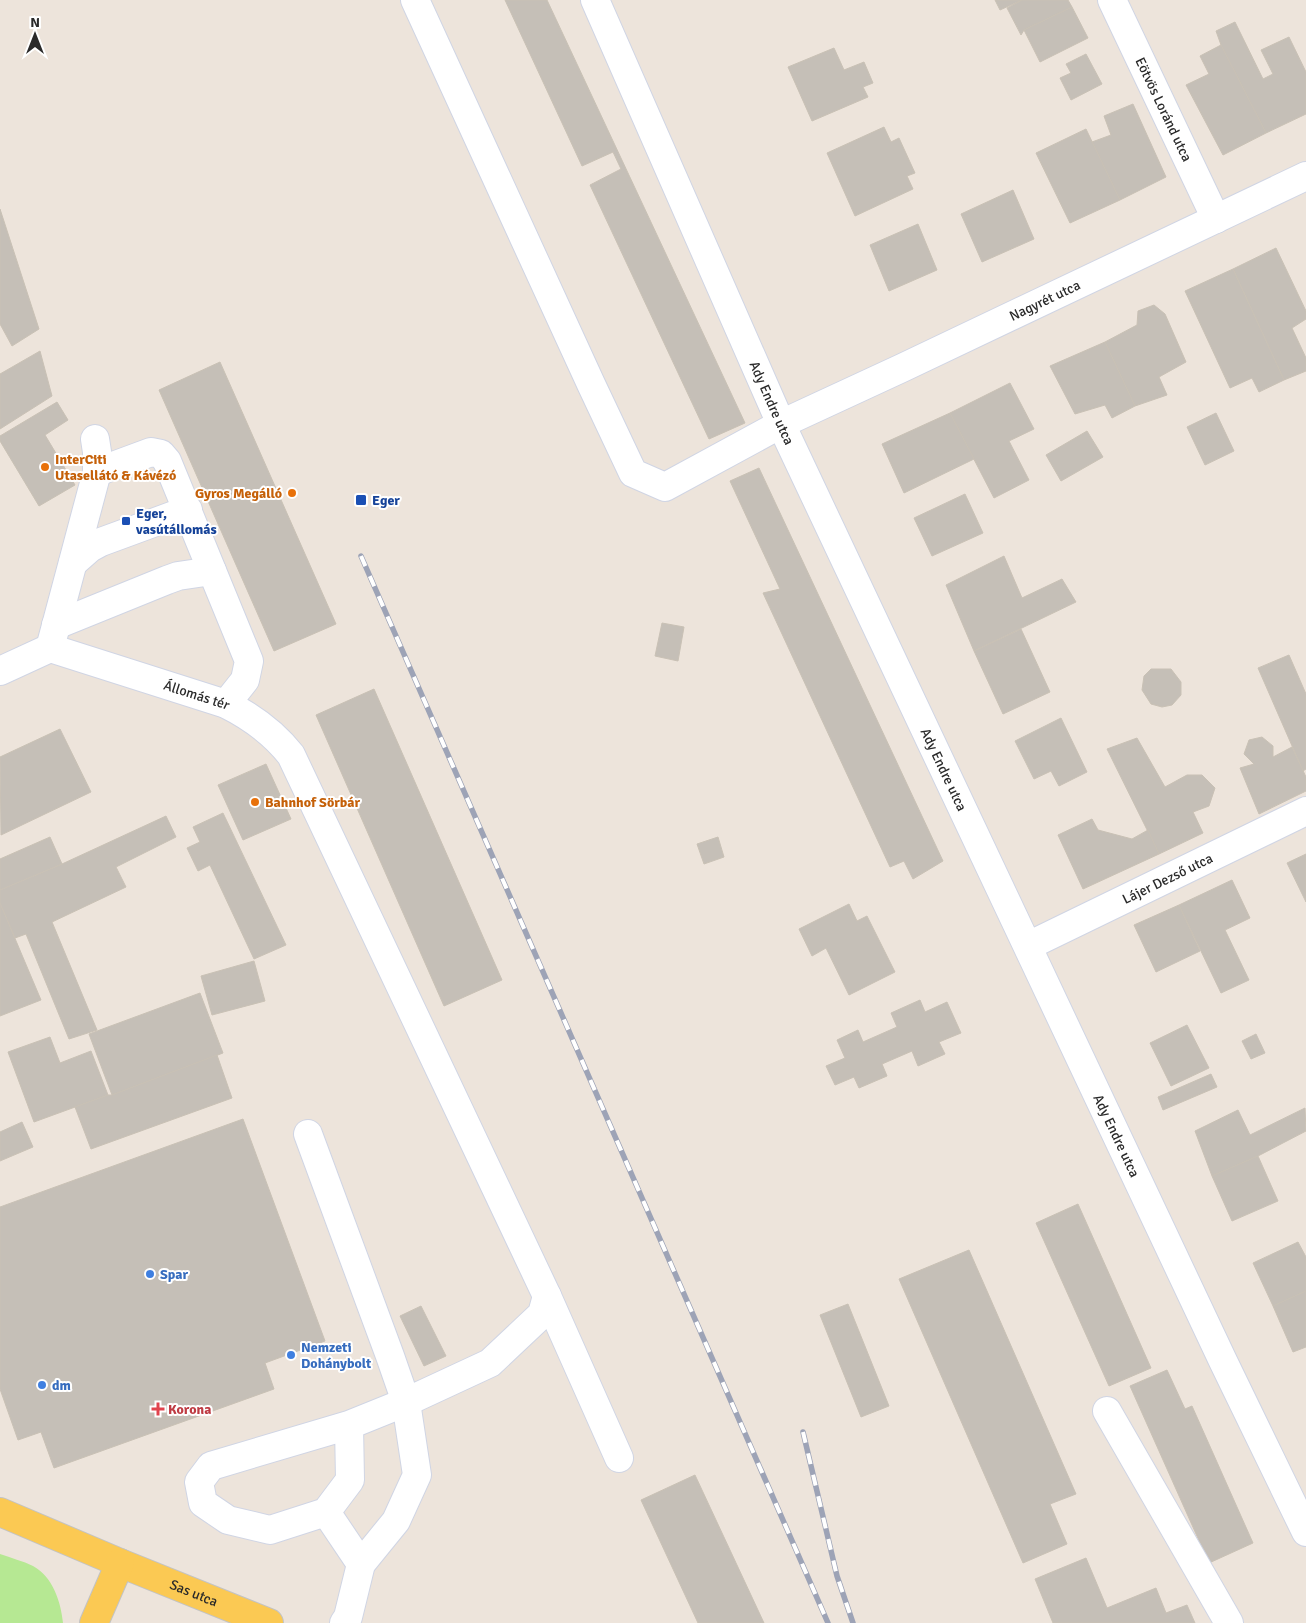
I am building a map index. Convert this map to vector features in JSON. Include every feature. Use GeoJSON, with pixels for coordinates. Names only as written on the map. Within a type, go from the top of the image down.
{"type":"FeatureCollection","features":[{"type":"Feature","properties":{"kind":"main road","name":"Sas utca"},"geometry":{"type":"LineString","coordinates":[[0,1512],[269,1623]]}},
{"type":"Feature","properties":{"kind":"main road"},"geometry":{"type":"LineString","coordinates":[[94,1623],[120,1563]]}},
{"type":"Feature","properties":{"kind":"street","name":"Nagyrét utca"},"geometry":{"type":"LineString","coordinates":[[415,0],[633,473],[665,487],[781,424],[1306,176]]}},
{"type":"Feature","properties":{"kind":"street","name":"Ady Endre utca"},"geometry":{"type":"LineString","coordinates":[[595,0],[781,424],[1223,1361],[1306,1532]]}},
{"type":"Feature","properties":{"kind":"street","name":"Eötvös Loránd utca"},"geometry":{"type":"LineString","coordinates":[[1112,0],[1216,219]]}},
{"type":"Feature","properties":{"kind":"street"},"geometry":{"type":"LineString","coordinates":[[53,636],[97,472],[98,452],[95,439]]}},
{"type":"Feature","properties":{"kind":"street","name":"Állomás tér"},"geometry":{"type":"LineString","coordinates":[[53,636],[226,704],[245,680],[249,661],[167,461],[160,454],[151,452],[97,472]]}},
{"type":"Feature","properties":{"kind":"street"},"geometry":{"type":"LineString","coordinates":[[73,563],[90,548],[101,542],[188,510]]}},
{"type":"Feature","properties":{"kind":"street"},"geometry":{"type":"LineString","coordinates":[[0,671],[53,636],[167,580],[178,576],[212,571]]}},
{"type":"Feature","properties":{"kind":"street"},"geometry":{"type":"LineString","coordinates":[[226,704],[264,726],[291,755],[548,1296],[619,1458]]}},
{"type":"Feature","properties":{"kind":"street","name":"Lájer Dezső utca"},"geometry":{"type":"LineString","coordinates":[[1028,946],[1306,811]]}},
{"type":"Feature","properties":{"kind":"street"},"geometry":{"type":"LineString","coordinates":[[308,1134],[406,1402],[417,1475],[396,1521],[361,1564],[348,1617],[344,1623]]}},
{"type":"Feature","properties":{"kind":"street"},"geometry":{"type":"LineString","coordinates":[[349,1425],[350,1480],[326,1512],[270,1530],[228,1520],[202,1503],[198,1482],[211,1466],[349,1425],[406,1402],[490,1363],[542,1314],[548,1296]]}},
{"type":"Feature","properties":{"kind":"street"},"geometry":{"type":"LineString","coordinates":[[1107,1411],[1229,1623]]}},
{"type":"Feature","properties":{"kind":"street"},"geometry":{"type":"LineString","coordinates":[[326,1512],[361,1564]]}},
{"type":"Feature","properties":{"kind":"green space"},"geometry":{"type":"Polygon","coordinates":[[[0,1554],[33,1566],[46,1577],[51,1583],[58,1599],[63,1623],[0,1623],[0,1554]]]}},
{"type":"Feature","properties":{"kind":"building"},"geometry":{"type":"Polygon","coordinates":[[[505,0],[547,0],[745,423],[709,439],[590,185],[621,169],[613,152],[582,166],[505,0]]]}},
{"type":"Feature","properties":{"kind":"building"},"geometry":{"type":"Polygon","coordinates":[[[995,0],[1022,0],[1000,10],[995,0]]]}},
{"type":"Feature","properties":{"kind":"building"},"geometry":{"type":"Polygon","coordinates":[[[1022,0],[1068,0],[1072,7],[1024,30],[1021,35],[1007,8],[1022,0]]]}},
{"type":"Feature","properties":{"kind":"building"},"geometry":{"type":"Polygon","coordinates":[[[1072,7],[1088,38],[1040,62],[1024,30],[1072,7]]]}},
{"type":"Feature","properties":{"kind":"building"},"geometry":{"type":"Polygon","coordinates":[[[1235,22],[1263,79],[1273,74],[1261,50],[1289,37],[1306,72],[1306,114],[1266,133],[1221,45],[1216,31],[1235,22]]]}},
{"type":"Feature","properties":{"kind":"building"},"geometry":{"type":"Polygon","coordinates":[[[1221,45],[1266,133],[1223,155],[1186,85],[1209,74],[1200,56],[1221,45]]]}},
{"type":"Feature","properties":{"kind":"building"},"geometry":{"type":"Polygon","coordinates":[[[834,48],[844,70],[864,62],[873,83],[863,87],[868,97],[812,121],[788,67],[834,48]]]}},
{"type":"Feature","properties":{"kind":"building"},"geometry":{"type":"Polygon","coordinates":[[[1086,54],[1102,84],[1071,100],[1060,78],[1071,73],[1066,64],[1086,54]]]}},
{"type":"Feature","properties":{"kind":"building"},"geometry":{"type":"Polygon","coordinates":[[[1133,104],[1166,177],[1120,200],[1092,142],[1111,135],[1104,116],[1133,104]]]}},
{"type":"Feature","properties":{"kind":"building"},"geometry":{"type":"Polygon","coordinates":[[[884,127],[891,142],[899,138],[915,173],[907,176],[913,189],[855,216],[827,153],[884,127]]]}},
{"type":"Feature","properties":{"kind":"building"},"geometry":{"type":"Polygon","coordinates":[[[1086,129],[1120,200],[1070,223],[1036,153],[1086,129]]]}},
{"type":"Feature","properties":{"kind":"building"},"geometry":{"type":"Polygon","coordinates":[[[1013,190],[1034,239],[982,262],[961,214],[1013,190]]]}},
{"type":"Feature","properties":{"kind":"building"},"geometry":{"type":"Polygon","coordinates":[[[0,209],[39,329],[12,346],[0,324],[0,209]]]}},
{"type":"Feature","properties":{"kind":"building"},"geometry":{"type":"Polygon","coordinates":[[[918,224],[937,270],[889,291],[870,245],[918,224]]]}},
{"type":"Feature","properties":{"kind":"building"},"geometry":{"type":"Polygon","coordinates":[[[1276,248],[1306,311],[1306,319],[1292,328],[1306,358],[1306,371],[1284,380],[1233,269],[1276,248]]]}},
{"type":"Feature","properties":{"kind":"building"},"geometry":{"type":"Polygon","coordinates":[[[1233,269],[1284,380],[1259,392],[1252,378],[1230,388],[1185,291],[1233,269]]]}},
{"type":"Feature","properties":{"kind":"building"},"geometry":{"type":"Polygon","coordinates":[[[1154,305],[1165,314],[1186,362],[1159,377],[1167,395],[1135,406],[1105,342],[1137,325],[1138,311],[1154,305]]]}},
{"type":"Feature","properties":{"kind":"building"},"geometry":{"type":"Polygon","coordinates":[[[1105,342],[1135,406],[1112,418],[1105,405],[1075,414],[1050,366],[1105,342]]]}},
{"type":"Feature","properties":{"kind":"building"},"geometry":{"type":"Polygon","coordinates":[[[40,351],[52,396],[0,429],[0,374],[40,351]]]}},
{"type":"Feature","properties":{"kind":"building"},"geometry":{"type":"Polygon","coordinates":[[[220,362],[336,624],[274,651],[159,390],[220,362]]]}},
{"type":"Feature","properties":{"kind":"building"},"geometry":{"type":"Polygon","coordinates":[[[1010,383],[1034,429],[1009,441],[1029,480],[994,498],[950,413],[1010,383]]]}},
{"type":"Feature","properties":{"kind":"building"},"geometry":{"type":"Polygon","coordinates":[[[57,402],[68,420],[45,435],[75,485],[39,506],[0,441],[0,436],[57,402]]]}},
{"type":"Feature","properties":{"kind":"building"},"geometry":{"type":"Polygon","coordinates":[[[950,413],[974,459],[904,493],[882,444],[950,413]]]}},
{"type":"Feature","properties":{"kind":"building"},"geometry":{"type":"Polygon","coordinates":[[[1216,413],[1234,451],[1205,465],[1187,427],[1216,413]]]}},
{"type":"Feature","properties":{"kind":"building"},"geometry":{"type":"Polygon","coordinates":[[[1087,431],[1103,457],[1061,481],[1046,455],[1087,431]]]}},
{"type":"Feature","properties":{"kind":"building"},"geometry":{"type":"Polygon","coordinates":[[[759,468],[943,861],[913,879],[904,861],[890,867],[763,593],[780,589],[730,481],[759,468]]]}},
{"type":"Feature","properties":{"kind":"building"},"geometry":{"type":"Polygon","coordinates":[[[965,494],[983,533],[932,556],[914,518],[965,494]]]}},
{"type":"Feature","properties":{"kind":"building"},"geometry":{"type":"Polygon","coordinates":[[[1004,556],[1022,598],[1062,579],[1076,602],[974,651],[946,585],[1004,556]]]}},
{"type":"Feature","properties":{"kind":"building"},"geometry":{"type":"Polygon","coordinates":[[[662,623],[684,627],[678,661],[655,656],[662,623]]]}},
{"type":"Feature","properties":{"kind":"building"},"geometry":{"type":"Polygon","coordinates":[[[1021,629],[1050,692],[1003,714],[974,651],[1021,629]]]}},
{"type":"Feature","properties":{"kind":"building"},"geometry":{"type":"Polygon","coordinates":[[[1289,655],[1306,694],[1306,769],[1303,771],[1258,668],[1289,655]]]}},
{"type":"Feature","properties":{"kind":"building"},"geometry":{"type":"Polygon","coordinates":[[[1151,669],[1171,669],[1181,682],[1181,695],[1172,705],[1162,707],[1151,704],[1142,690],[1144,676],[1151,669]]]}},
{"type":"Feature","properties":{"kind":"building"},"geometry":{"type":"Polygon","coordinates":[[[374,689],[502,980],[444,1006],[316,715],[374,689]]]}},
{"type":"Feature","properties":{"kind":"building"},"geometry":{"type":"Polygon","coordinates":[[[1061,718],[1087,772],[1059,786],[1051,771],[1034,779],[1015,741],[1061,718]]]}},
{"type":"Feature","properties":{"kind":"building"},"geometry":{"type":"Polygon","coordinates":[[[60,729],[91,792],[1,835],[0,757],[60,729]]]}},
{"type":"Feature","properties":{"kind":"building"},"geometry":{"type":"Polygon","coordinates":[[[1262,737],[1273,746],[1273,757],[1292,747],[1306,777],[1306,791],[1259,814],[1240,768],[1254,764],[1244,754],[1249,740],[1262,737]]]}},
{"type":"Feature","properties":{"kind":"building"},"geometry":{"type":"Polygon","coordinates":[[[1137,738],[1165,787],[1187,775],[1202,775],[1215,788],[1209,806],[1193,812],[1203,833],[1159,854],[1107,749],[1137,738]]]}},
{"type":"Feature","properties":{"kind":"building","name":"Bahnhof Sörbár"},"geometry":{"type":"Polygon","coordinates":[[[266,764],[291,819],[243,840],[218,785],[266,764]]]}},
{"type":"Feature","properties":{"kind":"building"},"geometry":{"type":"Polygon","coordinates":[[[223,813],[286,945],[254,959],[210,865],[198,871],[187,848],[200,842],[193,827],[223,813]]]}},
{"type":"Feature","properties":{"kind":"building"},"geometry":{"type":"Polygon","coordinates":[[[166,816],[176,837],[116,867],[126,887],[52,922],[97,1030],[69,1039],[26,934],[15,938],[0,903],[0,890],[166,816]]]}},
{"type":"Feature","properties":{"kind":"building"},"geometry":{"type":"Polygon","coordinates":[[[1092,819],[1098,830],[1132,839],[1148,830],[1159,854],[1083,889],[1058,835],[1092,819]]]}},
{"type":"Feature","properties":{"kind":"building"},"geometry":{"type":"Polygon","coordinates":[[[50,837],[62,864],[0,890],[0,859],[50,837]]]}},
{"type":"Feature","properties":{"kind":"building"},"geometry":{"type":"Polygon","coordinates":[[[718,837],[724,857],[704,864],[697,844],[718,837]]]}},
{"type":"Feature","properties":{"kind":"building"},"geometry":{"type":"Polygon","coordinates":[[[1306,854],[1306,902],[1287,863],[1306,854]]]}},
{"type":"Feature","properties":{"kind":"building"},"geometry":{"type":"Polygon","coordinates":[[[1232,880],[1250,918],[1225,930],[1249,980],[1221,993],[1179,905],[1232,880]]]}},
{"type":"Feature","properties":{"kind":"building"},"geometry":{"type":"Polygon","coordinates":[[[0,903],[41,1000],[0,1016],[0,903]]]}},
{"type":"Feature","properties":{"kind":"building"},"geometry":{"type":"Polygon","coordinates":[[[849,904],[857,921],[867,916],[895,972],[849,995],[826,948],[812,956],[799,929],[849,904]]]}},
{"type":"Feature","properties":{"kind":"building"},"geometry":{"type":"Polygon","coordinates":[[[1179,905],[1200,951],[1156,972],[1134,925],[1179,905]]]}},
{"type":"Feature","properties":{"kind":"building"},"geometry":{"type":"Polygon","coordinates":[[[254,961],[265,1001],[212,1015],[201,976],[254,961]]]}},
{"type":"Feature","properties":{"kind":"building"},"geometry":{"type":"Polygon","coordinates":[[[200,993],[223,1053],[112,1095],[89,1034],[200,993]]]}},
{"type":"Feature","properties":{"kind":"building"},"geometry":{"type":"Polygon","coordinates":[[[920,1000],[925,1012],[947,1002],[961,1033],[939,1042],[945,1054],[918,1066],[912,1051],[882,1064],[887,1076],[859,1088],[854,1077],[835,1085],[826,1066],[845,1058],[837,1040],[858,1030],[863,1042],[897,1027],[891,1013],[920,1000]]]}},
{"type":"Feature","properties":{"kind":"building"},"geometry":{"type":"Polygon","coordinates":[[[1187,1025],[1209,1068],[1171,1086],[1150,1043],[1187,1025]]]}},
{"type":"Feature","properties":{"kind":"building"},"geometry":{"type":"Polygon","coordinates":[[[1256,1034],[1265,1053],[1251,1059],[1242,1041],[1256,1034]]]}},
{"type":"Feature","properties":{"kind":"building"},"geometry":{"type":"Polygon","coordinates":[[[50,1037],[60,1063],[91,1051],[108,1095],[34,1122],[8,1052],[50,1037]]]}},
{"type":"Feature","properties":{"kind":"building"},"geometry":{"type":"Polygon","coordinates":[[[217,1055],[232,1098],[91,1149],[75,1107],[217,1055]]]}},
{"type":"Feature","properties":{"kind":"building"},"geometry":{"type":"Polygon","coordinates":[[[1211,1074],[1217,1087],[1163,1110],[1158,1097],[1211,1074]]]}},
{"type":"Feature","properties":{"kind":"building"},"geometry":{"type":"Polygon","coordinates":[[[1305,1108],[1306,1131],[1258,1156],[1212,1176],[1195,1131],[1238,1110],[1250,1135],[1305,1108]]]}},
{"type":"Feature","properties":{"kind":"building","name":"Spar"},"geometry":{"type":"Polygon","coordinates":[[[243,1119],[325,1341],[265,1363],[274,1389],[54,1468],[41,1432],[18,1440],[0,1389],[0,1207],[243,1119]]]}},
{"type":"Feature","properties":{"kind":"building"},"geometry":{"type":"Polygon","coordinates":[[[22,1122],[33,1147],[0,1161],[0,1132],[22,1122]]]}},
{"type":"Feature","properties":{"kind":"building"},"geometry":{"type":"Polygon","coordinates":[[[1258,1156],[1278,1201],[1232,1221],[1212,1176],[1258,1156]]]}},
{"type":"Feature","properties":{"kind":"building"},"geometry":{"type":"Polygon","coordinates":[[[1078,1204],[1151,1368],[1109,1386],[1036,1223],[1078,1204]]]}},
{"type":"Feature","properties":{"kind":"building"},"geometry":{"type":"Polygon","coordinates":[[[1298,1242],[1306,1257],[1306,1291],[1273,1306],[1253,1263],[1298,1242]]]}},
{"type":"Feature","properties":{"kind":"building"},"geometry":{"type":"Polygon","coordinates":[[[969,1250],[1076,1494],[1050,1504],[1067,1544],[1023,1563],[899,1279],[969,1250]]]}},
{"type":"Feature","properties":{"kind":"building"},"geometry":{"type":"Polygon","coordinates":[[[1306,1291],[1306,1347],[1293,1352],[1273,1306],[1306,1291]]]}},
{"type":"Feature","properties":{"kind":"building"},"geometry":{"type":"Polygon","coordinates":[[[848,1304],[889,1406],[861,1417],[820,1315],[848,1304]]]}},
{"type":"Feature","properties":{"kind":"building"},"geometry":{"type":"Polygon","coordinates":[[[421,1306],[446,1356],[424,1366],[400,1316],[421,1306]]]}},
{"type":"Feature","properties":{"kind":"building"},"geometry":{"type":"Polygon","coordinates":[[[1167,1370],[1185,1409],[1192,1406],[1253,1543],[1209,1563],[1130,1386],[1167,1370]]]}},
{"type":"Feature","properties":{"kind":"building"},"geometry":{"type":"Polygon","coordinates":[[[695,1475],[764,1623],[698,1623],[641,1500],[695,1475]]]}},
{"type":"Feature","properties":{"kind":"building"},"geometry":{"type":"Polygon","coordinates":[[[1086,1558],[1107,1608],[1156,1588],[1166,1613],[1187,1605],[1195,1623],[1053,1623],[1035,1579],[1086,1558]]]}},
{"type":"Feature","properties":{"kind":"railway"},"geometry":{"type":"LineString","coordinates":[[361,556],[828,1623]]}},
{"type":"Feature","properties":{"kind":"railway"},"geometry":{"type":"LineString","coordinates":[[803,1432],[837,1576],[853,1623]]}},
{"type":"Feature","properties":{"kind":"place","name":"InterCiti Utasellátó & Kávézó"},"geometry":{"type":"Point","coordinates":[45,467]}},
{"type":"Feature","properties":{"kind":"place","name":"Gyros Megálló"},"geometry":{"type":"Point","coordinates":[292,493]}},
{"type":"Feature","properties":{"kind":"place","name":"Eger"},"geometry":{"type":"Point","coordinates":[361,500]}},
{"type":"Feature","properties":{"kind":"place","name":"Eger, vasútállomás"},"geometry":{"type":"Point","coordinates":[126,521]}},
{"type":"Feature","properties":{"kind":"place","name":"Bahnhof Sörbár"},"geometry":{"type":"Point","coordinates":[255,802]}},
{"type":"Feature","properties":{"kind":"place","name":"Spar"},"geometry":{"type":"Point","coordinates":[150,1274]}},
{"type":"Feature","properties":{"kind":"place","name":"Nemzeti Dohánybolt"},"geometry":{"type":"Point","coordinates":[291,1355]}},
{"type":"Feature","properties":{"kind":"place","name":"dm"},"geometry":{"type":"Point","coordinates":[42,1385]}},
{"type":"Feature","properties":{"kind":"place","name":"Korona"},"geometry":{"type":"Point","coordinates":[158,1409]}}]}
